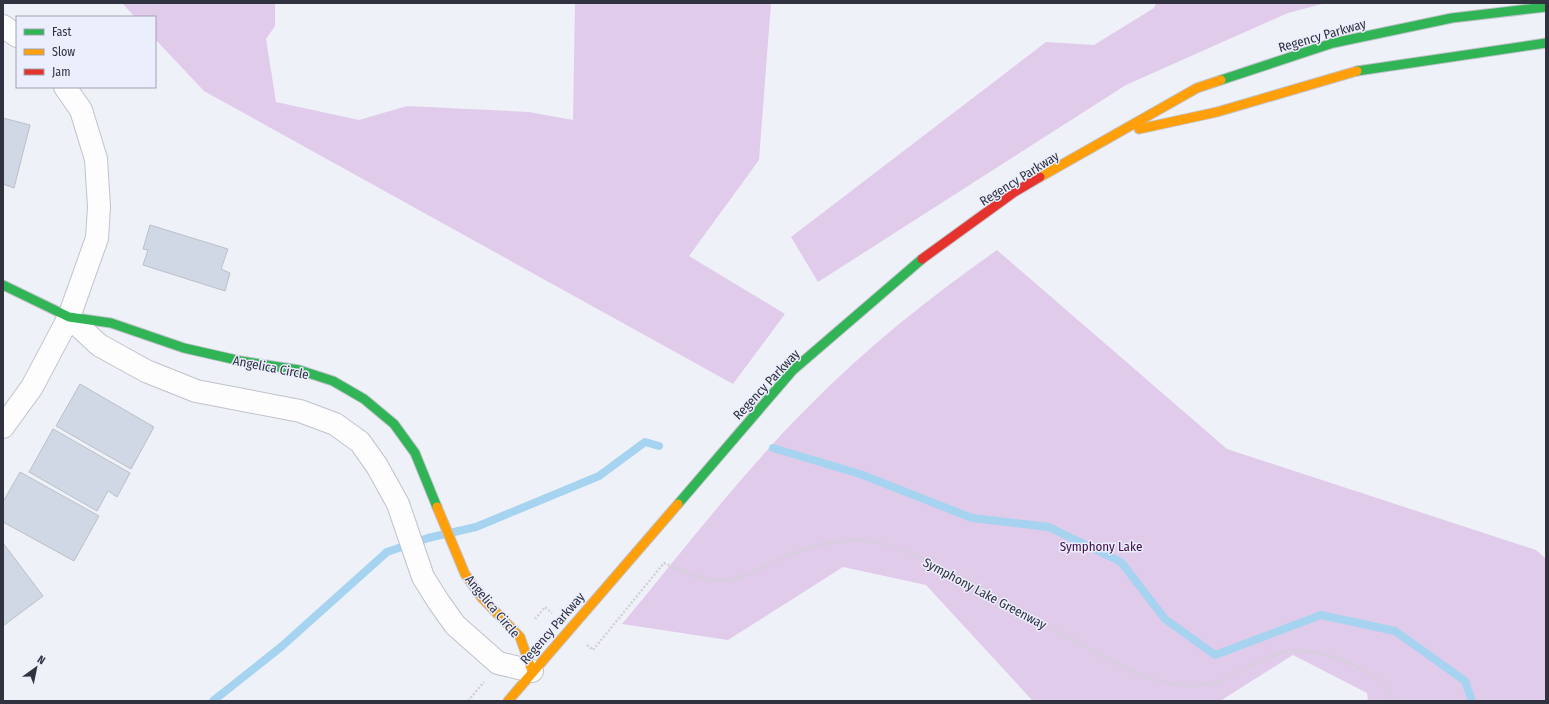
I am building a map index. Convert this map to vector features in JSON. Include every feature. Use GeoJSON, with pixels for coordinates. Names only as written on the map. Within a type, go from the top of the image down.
{"type":"FeatureCollection","features":[{"type":"Feature","properties":{"kind":"street","name":"Regency Parkway"},"geometry":{"type":"LineString","coordinates":[[508,701],[532,671],[793,370],[913,266],[1013,193],[1197,88],[1333,43],[1452,18],[1546,7]]}},
{"type":"Feature","properties":{"kind":"street"},"geometry":{"type":"LineString","coordinates":[[3,26],[16,35]]}},
{"type":"Feature","properties":{"kind":"street","name":"Regency Parkway"},"geometry":{"type":"LineString","coordinates":[[1118,133],[1217,112],[1352,72],[1546,42]]}},
{"type":"Feature","properties":{"kind":"street"},"geometry":{"type":"LineString","coordinates":[[3,427],[32,387],[69,317],[97,238],[99,206],[96,159],[81,110],[66,88]]}},
{"type":"Feature","properties":{"kind":"street","name":"Angelica Circle"},"geometry":{"type":"LineString","coordinates":[[3,285],[69,317],[99,345],[146,371],[196,391],[300,411],[335,424],[360,442],[377,466],[398,504],[423,577],[455,625],[498,664],[532,671]]}},
{"type":"Feature","properties":{"kind":"street","name":"Angelica Circle"},"geometry":{"type":"LineString","coordinates":[[69,317],[111,323],[184,348],[241,361],[299,370],[349,389],[381,411],[394,424],[415,453],[465,574],[482,598],[520,637],[532,671]]}},
{"type":"Feature","properties":{"kind":"path","name":"Symphony Lake Greenway"},"geometry":{"type":"LineString","coordinates":[[593,650],[664,563],[697,576],[713,580],[725,580],[748,575],[791,554],[808,548],[862,540],[881,543],[907,552],[963,579],[1106,658],[1151,678],[1177,685],[1217,682],[1288,651],[1310,651],[1346,663],[1376,678],[1388,689],[1394,701]]}},
{"type":"Feature","properties":{"kind":"path"},"geometry":{"type":"LineString","coordinates":[[535,619],[545,607],[554,615]]}},
{"type":"Feature","properties":{"kind":"path"},"geometry":{"type":"LineString","coordinates":[[468,701],[484,682]]}},
{"type":"Feature","properties":{"kind":"green space"},"geometry":{"type":"Polygon","coordinates":[[[122,3],[275,3],[275,26],[266,39],[276,102],[359,120],[407,106],[529,112],[573,120],[575,3],[771,3],[759,160],[689,256],[785,314],[733,384],[204,91],[156,40],[156,16],[134,16],[122,3]]]}},
{"type":"Feature","properties":{"kind":"green space"},"geometry":{"type":"Polygon","coordinates":[[[1156,3],[1326,3],[1288,13],[1126,85],[818,282],[791,237],[1046,42],[1094,45],[1154,8],[1156,3]]]}},
{"type":"Feature","properties":{"kind":"green space","name":"Symphony Lake"},"geometry":{"type":"Polygon","coordinates":[[[997,250],[1227,449],[1536,550],[1546,559],[1546,701],[1368,701],[1367,693],[1293,655],[1220,701],[1037,701],[1032,700],[926,585],[843,567],[728,640],[622,624],[760,458],[809,406],[853,364],[899,324],[947,286],[997,250]]]}},
{"type":"Feature","properties":{"kind":"building"},"geometry":{"type":"Polygon","coordinates":[[[3,118],[30,125],[14,188],[3,184],[3,118]]]}},
{"type":"Feature","properties":{"kind":"building"},"geometry":{"type":"Polygon","coordinates":[[[150,225],[228,249],[221,269],[230,273],[225,291],[143,265],[148,250],[143,249],[150,225]]]}},
{"type":"Feature","properties":{"kind":"building"},"geometry":{"type":"Polygon","coordinates":[[[80,384],[154,427],[131,469],[56,426],[80,384]]]}},
{"type":"Feature","properties":{"kind":"building"},"geometry":{"type":"Polygon","coordinates":[[[53,429],[130,473],[117,497],[108,491],[97,511],[29,472],[53,429]]]}},
{"type":"Feature","properties":{"kind":"building"},"geometry":{"type":"Polygon","coordinates":[[[20,472],[99,516],[74,561],[3,522],[3,502],[20,472]]]}},
{"type":"Feature","properties":{"kind":"building"},"geometry":{"type":"Polygon","coordinates":[[[3,543],[43,596],[3,626],[3,543]]]}},
{"type":"Feature","properties":{"kind":"waterway"},"geometry":{"type":"LineString","coordinates":[[213,701],[281,647],[387,552],[428,538],[476,527],[599,476],[645,442],[659,446]]}},
{"type":"Feature","properties":{"kind":"waterway"},"geometry":{"type":"LineString","coordinates":[[773,448],[860,474],[972,518],[1049,527],[1121,562],[1165,619],[1215,655],[1321,615],[1395,631],[1465,681],[1472,701]]}},
{"type":"Feature","properties":{"kind":"traffic: fast"},"geometry":{"type":"LineString","coordinates":[[1221,80],[1333,43],[1452,18],[1546,7]]}},
{"type":"Feature","properties":{"kind":"traffic: fast"},"geometry":{"type":"LineString","coordinates":[[1357,71],[1546,43]]}},
{"type":"Feature","properties":{"kind":"traffic: fast"},"geometry":{"type":"LineString","coordinates":[[678,504],[793,370],[922,259]]}},
{"type":"Feature","properties":{"kind":"traffic: fast"},"geometry":{"type":"LineString","coordinates":[[3,285],[69,317],[111,323],[184,348],[241,361],[299,370],[333,381],[364,399],[394,424],[415,453],[437,507]]}},
{"type":"Feature","properties":{"kind":"traffic: slow"},"geometry":{"type":"LineString","coordinates":[[1139,129],[1217,112],[1357,71]]}},
{"type":"Feature","properties":{"kind":"traffic: slow"},"geometry":{"type":"LineString","coordinates":[[1040,177],[1197,88],[1221,80]]}},
{"type":"Feature","properties":{"kind":"traffic: slow"},"geometry":{"type":"LineString","coordinates":[[508,701],[678,504]]}},
{"type":"Feature","properties":{"kind":"traffic: slow"},"geometry":{"type":"LineString","coordinates":[[437,507],[465,574],[482,598],[520,637],[532,671]]}},
{"type":"Feature","properties":{"kind":"traffic: jam"},"geometry":{"type":"LineString","coordinates":[[922,259],[1013,193],[1040,177]]}}]}
